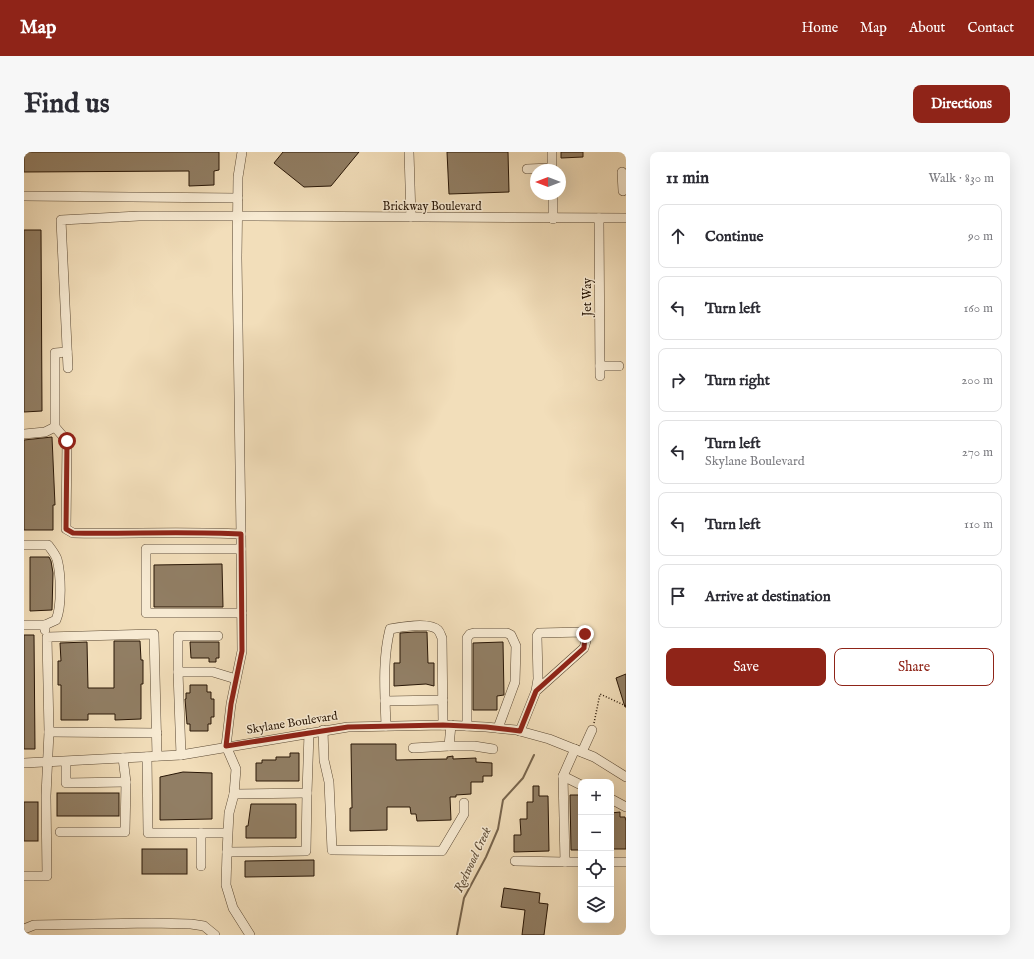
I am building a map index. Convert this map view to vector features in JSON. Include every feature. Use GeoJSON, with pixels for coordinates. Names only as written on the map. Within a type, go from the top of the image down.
{"type":"FeatureCollection","features":[{"type":"Feature","properties":{"kind":"street"},"geometry":{"type":"LineString","coordinates":[[242,152],[238,177],[242,651],[236,679],[226,746],[236,769],[234,794],[227,833],[226,885],[233,908],[250,935]]}},
{"type":"Feature","properties":{"kind":"street"},"geometry":{"type":"LineString","coordinates":[[409,152],[411,217]]}},
{"type":"Feature","properties":{"kind":"street"},"geometry":{"type":"LineString","coordinates":[[552,152],[552,164]]}},
{"type":"Feature","properties":{"kind":"street"},"geometry":{"type":"LineString","coordinates":[[622,172],[622,192]]}},
{"type":"Feature","properties":{"kind":"street"},"geometry":{"type":"LineString","coordinates":[[24,196],[238,198]]}},
{"type":"Feature","properties":{"kind":"street"},"geometry":{"type":"LineString","coordinates":[[553,200],[553,219]]}},
{"type":"Feature","properties":{"kind":"street","name":"Brickway Boulevard"},"geometry":{"type":"LineString","coordinates":[[67,352],[61,220],[139,216],[553,219],[626,218]]}},
{"type":"Feature","properties":{"kind":"street","name":"Jet Way"},"geometry":{"type":"LineString","coordinates":[[599,218],[600,376]]}},
{"type":"Feature","properties":{"kind":"street"},"geometry":{"type":"LineString","coordinates":[[68,368],[67,352],[55,353],[55,427],[67,441],[66,529],[73,533],[120,534],[205,532],[241,534]]}},
{"type":"Feature","properties":{"kind":"street"},"geometry":{"type":"LineString","coordinates":[[600,366],[619,366]]}},
{"type":"Feature","properties":{"kind":"street"},"geometry":{"type":"LineString","coordinates":[[24,434],[45,432],[55,427]]}},
{"type":"Feature","properties":{"kind":"street"},"geometry":{"type":"LineString","coordinates":[[24,545],[48,545],[56,558],[59,580],[59,613],[56,620],[45,625],[24,625]]}},
{"type":"Feature","properties":{"kind":"street"},"geometry":{"type":"LineString","coordinates":[[241,549],[146,549],[146,613],[242,613]]}},
{"type":"Feature","properties":{"kind":"street"},"geometry":{"type":"LineString","coordinates":[[24,876],[47,876],[46,796],[49,732],[47,637],[45,625]]}},
{"type":"Feature","properties":{"kind":"street"},"geometry":{"type":"LineString","coordinates":[[386,726],[385,701],[387,642],[390,629],[402,626],[433,626],[439,630],[442,638],[443,700],[449,746]]}},
{"type":"Feature","properties":{"kind":"street"},"geometry":{"type":"LineString","coordinates":[[520,731],[536,691],[538,678],[537,636],[539,633],[584,632],[586,641],[584,648],[536,691]]}},
{"type":"Feature","properties":{"kind":"street"},"geometry":{"type":"LineString","coordinates":[[467,726],[467,638],[470,634],[474,633],[507,633],[515,640],[515,682],[498,728]]}},
{"type":"Feature","properties":{"kind":"street"},"geometry":{"type":"LineString","coordinates":[[47,637],[154,634],[156,733],[152,756],[148,833],[227,833]]}},
{"type":"Feature","properties":{"kind":"street"},"geometry":{"type":"LineString","coordinates":[[181,755],[178,636],[218,636]]}},
{"type":"Feature","properties":{"kind":"street"},"geometry":{"type":"LineString","coordinates":[[178,672],[213,672],[236,679]]}},
{"type":"Feature","properties":{"kind":"street"},"geometry":{"type":"LineString","coordinates":[[385,701],[443,700]]}},
{"type":"Feature","properties":{"kind":"street","name":"Skylane Boulevard"},"geometry":{"type":"LineString","coordinates":[[24,763],[48,763],[181,755],[226,746],[348,727],[447,725],[520,731],[549,739],[594,757],[626,777]]}},
{"type":"Feature","properties":{"kind":"street"},"geometry":{"type":"LineString","coordinates":[[323,730],[324,760],[330,782],[332,850],[442,850],[464,814],[464,803]]}},
{"type":"Feature","properties":{"kind":"street"},"geometry":{"type":"LineString","coordinates":[[565,862],[563,776],[592,730]]}},
{"type":"Feature","properties":{"kind":"street"},"geometry":{"type":"LineString","coordinates":[[49,732],[156,733]]}},
{"type":"Feature","properties":{"kind":"street"},"geometry":{"type":"LineString","coordinates":[[227,852],[306,850],[309,733]]}},
{"type":"Feature","properties":{"kind":"street"},"geometry":{"type":"LineString","coordinates":[[413,748],[474,746],[493,749]]}},
{"type":"Feature","properties":{"kind":"street"},"geometry":{"type":"LineString","coordinates":[[60,832],[125,832],[126,782],[123,758]]}},
{"type":"Feature","properties":{"kind":"street"},"geometry":{"type":"LineString","coordinates":[[66,762],[66,783],[126,782]]}},
{"type":"Feature","properties":{"kind":"street"},"geometry":{"type":"LineString","coordinates":[[563,776],[578,784]]}},
{"type":"Feature","properties":{"kind":"street"},"geometry":{"type":"LineString","coordinates":[[234,794],[307,793]]}},
{"type":"Feature","properties":{"kind":"street"},"geometry":{"type":"LineString","coordinates":[[614,801],[626,807]]}},
{"type":"Feature","properties":{"kind":"street"},"geometry":{"type":"LineString","coordinates":[[201,833],[201,866]]}},
{"type":"Feature","properties":{"kind":"street"},"geometry":{"type":"LineString","coordinates":[[515,861],[578,862]]}},
{"type":"Feature","properties":{"kind":"street"},"geometry":{"type":"LineString","coordinates":[[614,862],[626,862]]}},
{"type":"Feature","properties":{"kind":"street"},"geometry":{"type":"LineString","coordinates":[[24,929],[34,925],[160,923],[204,926],[215,935]]}},
{"type":"Feature","properties":{"kind":"path"},"geometry":{"type":"LineString","coordinates":[[592,730],[600,694],[626,706]]}},
{"type":"Feature","properties":{"kind":"building"},"geometry":{"type":"Polygon","coordinates":[[[24,152],[219,152],[219,170],[214,171],[214,185],[189,186],[189,171],[24,172],[24,152]]]}},
{"type":"Feature","properties":{"kind":"building"},"geometry":{"type":"Polygon","coordinates":[[[283,152],[359,152],[331,186],[304,187],[274,163],[283,152]]]}},
{"type":"Feature","properties":{"kind":"building"},"geometry":{"type":"Polygon","coordinates":[[[447,152],[508,152],[509,192],[449,194],[447,152]]]}},
{"type":"Feature","properties":{"kind":"building"},"geometry":{"type":"Polygon","coordinates":[[[561,152],[583,152],[583,157],[561,158],[561,152]]]}},
{"type":"Feature","properties":{"kind":"building"},"geometry":{"type":"Polygon","coordinates":[[[24,230],[41,230],[42,411],[24,412],[24,230]]]}},
{"type":"Feature","properties":{"kind":"building"},"geometry":{"type":"Polygon","coordinates":[[[52,437],[55,505],[53,505],[53,530],[24,530],[24,440],[52,437]]]}},
{"type":"Feature","properties":{"kind":"building"},"geometry":{"type":"Polygon","coordinates":[[[30,557],[49,557],[51,561],[53,573],[52,610],[30,611],[30,557]]]}},
{"type":"Feature","properties":{"kind":"building"},"geometry":{"type":"Polygon","coordinates":[[[222,564],[223,607],[154,607],[154,565],[222,564]]]}},
{"type":"Feature","properties":{"kind":"building"},"geometry":{"type":"Polygon","coordinates":[[[427,632],[428,663],[434,663],[434,686],[426,684],[394,686],[394,663],[400,663],[400,633],[427,632]]]}},
{"type":"Feature","properties":{"kind":"building"},"geometry":{"type":"Polygon","coordinates":[[[24,635],[34,635],[35,749],[24,749],[24,635]]]}},
{"type":"Feature","properties":{"kind":"building"},"geometry":{"type":"Polygon","coordinates":[[[114,641],[140,641],[141,660],[143,660],[141,719],[115,720],[115,714],[88,714],[88,720],[61,720],[61,685],[58,685],[58,661],[61,661],[60,643],[87,642],[88,688],[114,688],[114,641]]]}},
{"type":"Feature","properties":{"kind":"building"},"geometry":{"type":"Polygon","coordinates":[[[190,642],[219,642],[219,658],[216,658],[216,662],[209,662],[209,658],[191,658],[190,642]]]}},
{"type":"Feature","properties":{"kind":"building"},"geometry":{"type":"Polygon","coordinates":[[[503,642],[504,695],[497,696],[497,710],[473,710],[473,643],[503,642]]]}},
{"type":"Feature","properties":{"kind":"building"},"geometry":{"type":"Polygon","coordinates":[[[626,674],[626,707],[625,707],[616,678],[626,674]]]}},
{"type":"Feature","properties":{"kind":"building"},"geometry":{"type":"Polygon","coordinates":[[[190,685],[207,685],[207,692],[211,692],[211,699],[214,699],[214,717],[211,717],[211,724],[208,724],[208,731],[190,731],[190,724],[187,724],[185,699],[186,693],[190,693],[190,685]]]}},
{"type":"Feature","properties":{"kind":"building"},"geometry":{"type":"Polygon","coordinates":[[[351,744],[396,744],[396,760],[447,759],[447,757],[453,756],[453,759],[476,758],[476,762],[492,763],[492,776],[483,776],[483,782],[471,782],[471,794],[450,797],[451,820],[417,821],[416,814],[411,814],[410,807],[387,807],[387,830],[350,831],[350,808],[352,808],[351,744]]]}},
{"type":"Feature","properties":{"kind":"building"},"geometry":{"type":"Polygon","coordinates":[[[290,753],[299,753],[299,781],[256,781],[256,763],[262,763],[262,760],[276,760],[276,757],[290,757],[290,753]]]}},
{"type":"Feature","properties":{"kind":"building"},"geometry":{"type":"Polygon","coordinates":[[[183,772],[212,773],[212,819],[160,820],[160,777],[183,772]]]}},
{"type":"Feature","properties":{"kind":"building"},"geometry":{"type":"Polygon","coordinates":[[[533,786],[539,786],[539,796],[548,796],[549,851],[514,852],[514,835],[521,835],[520,819],[527,819],[527,802],[533,802],[533,786]]]}},
{"type":"Feature","properties":{"kind":"building"},"geometry":{"type":"Polygon","coordinates":[[[57,793],[119,793],[119,816],[57,816],[57,793]]]}},
{"type":"Feature","properties":{"kind":"building"},"geometry":{"type":"Polygon","coordinates":[[[570,795],[578,795],[578,850],[571,850],[570,795]]]}},
{"type":"Feature","properties":{"kind":"building"},"geometry":{"type":"Polygon","coordinates":[[[24,802],[38,802],[38,841],[24,841],[24,802]]]}},
{"type":"Feature","properties":{"kind":"building"},"geometry":{"type":"Polygon","coordinates":[[[251,804],[296,804],[296,838],[246,838],[246,826],[248,826],[251,804]]]}},
{"type":"Feature","properties":{"kind":"building"},"geometry":{"type":"Polygon","coordinates":[[[620,812],[620,817],[625,817],[626,849],[614,849],[614,813],[620,812]]]}},
{"type":"Feature","properties":{"kind":"building"},"geometry":{"type":"Polygon","coordinates":[[[142,849],[187,849],[187,874],[142,874],[142,849]]]}},
{"type":"Feature","properties":{"kind":"building"},"geometry":{"type":"Polygon","coordinates":[[[314,860],[314,876],[245,877],[245,861],[314,860]]]}},
{"type":"Feature","properties":{"kind":"building"},"geometry":{"type":"Polygon","coordinates":[[[504,888],[540,893],[539,903],[548,904],[544,935],[522,935],[525,910],[501,907],[504,888]]]}},
{"type":"Feature","properties":{"kind":"waterway","name":"Redwood Creek"},"geometry":{"type":"LineString","coordinates":[[457,935],[464,898],[486,857],[498,829],[503,800],[523,778],[534,755]]}},
{"type":"Feature","properties":{"kind":"route"},"geometry":{"type":"LineString","coordinates":[[67,441],[66,529],[73,533],[128,534],[205,532],[241,534],[242,651],[231,704],[226,746],[348,727],[443,725],[486,727],[520,731],[536,691],[584,648],[586,641],[585,634]]}}]}
